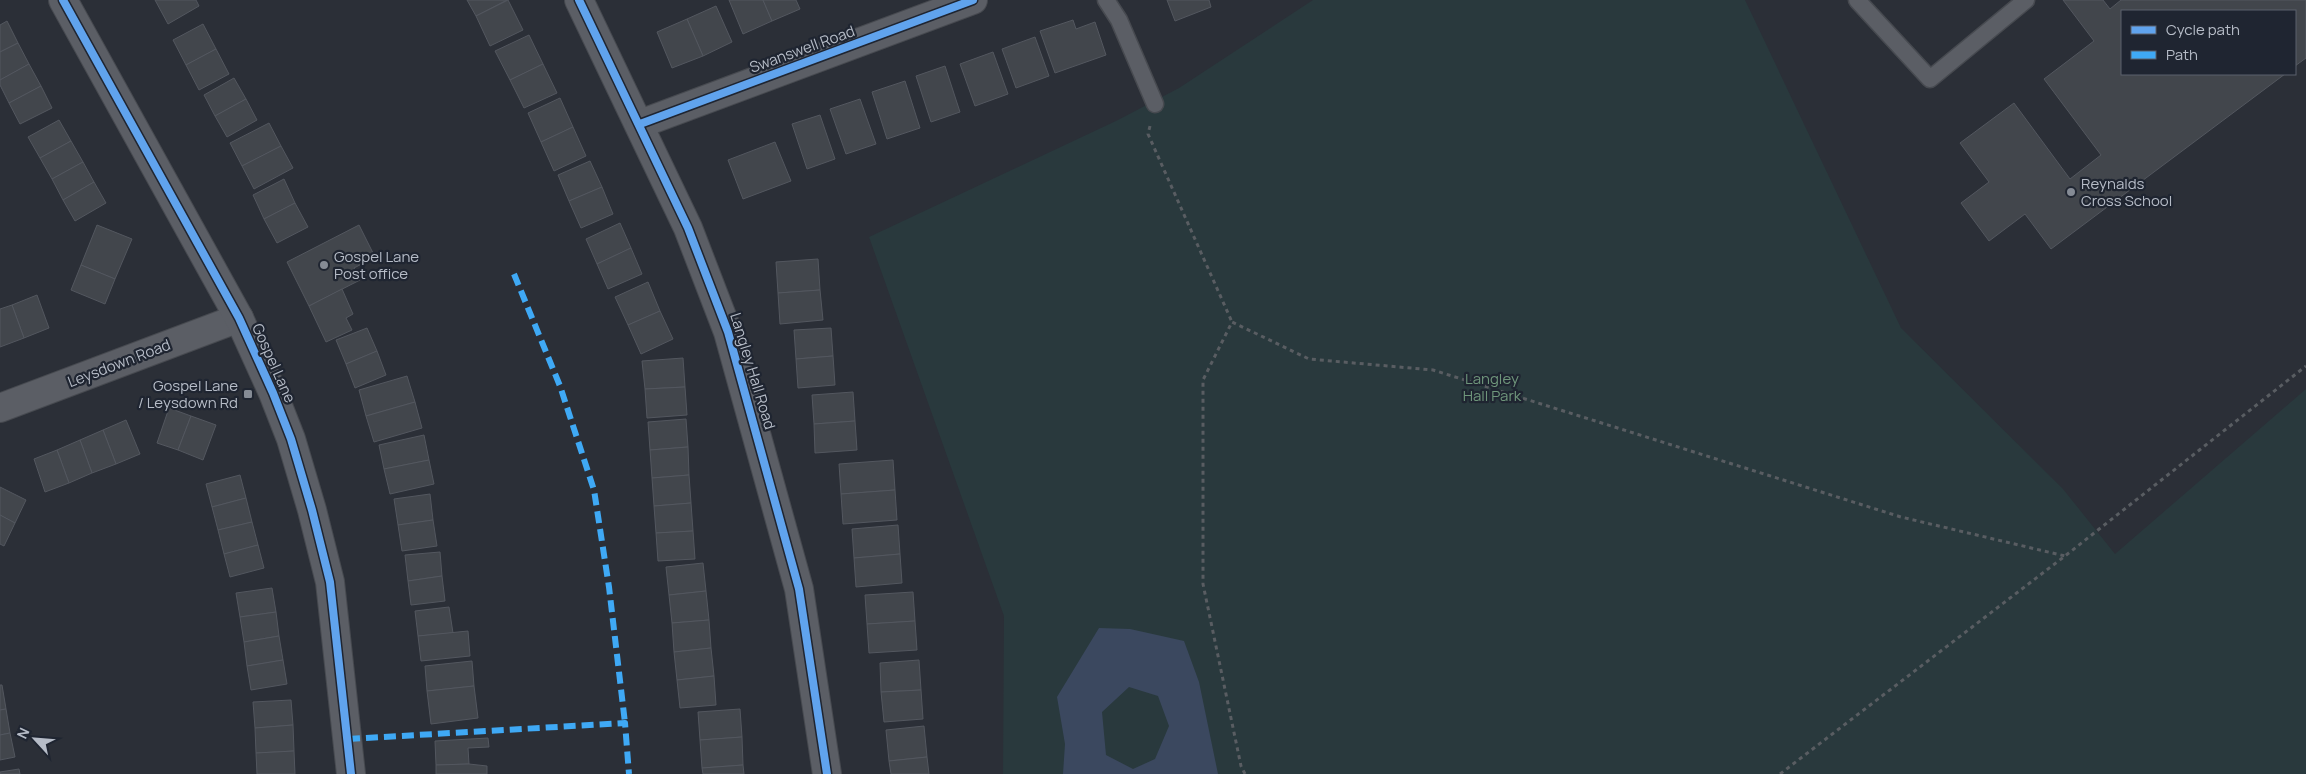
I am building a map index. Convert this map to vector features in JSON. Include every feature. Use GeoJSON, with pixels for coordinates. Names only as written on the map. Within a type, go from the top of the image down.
{"type":"FeatureCollection","features":[{"type":"Feature","properties":{"kind":"street","name":"Gospel Lane"},"geometry":{"type":"LineString","coordinates":[[63,0],[239,318],[274,393],[291,439],[312,510],[330,582],[352,774]]}},
{"type":"Feature","properties":{"kind":"street","name":"Langley Hall Road"},"geometry":{"type":"LineString","coordinates":[[579,0],[640,124],[688,228],[728,332],[799,589],[827,774]]}},
{"type":"Feature","properties":{"kind":"street","name":"Swanswell Road"},"geometry":{"type":"LineString","coordinates":[[640,124],[926,8],[973,0]]}},
{"type":"Feature","properties":{"kind":"street","name":"Leysdown Road"},"geometry":{"type":"LineString","coordinates":[[0,408],[239,318]]}},
{"type":"Feature","properties":{"kind":"lane"},"geometry":{"type":"LineString","coordinates":[[1106,0],[1119,20],[1155,104]]}},
{"type":"Feature","properties":{"kind":"lane"},"geometry":{"type":"LineString","coordinates":[[1857,0],[1930,79],[2026,0]]}},
{"type":"Feature","properties":{"kind":"path"},"geometry":{"type":"LineString","coordinates":[[1155,104],[1148,134],[1232,322],[1308,359],[1433,370],[1901,517],[2065,556]]}},
{"type":"Feature","properties":{"kind":"path"},"geometry":{"type":"LineString","coordinates":[[1232,322],[1203,380],[1203,584],[1241,766],[1245,774]]}},
{"type":"Feature","properties":{"kind":"path"},"geometry":{"type":"LineString","coordinates":[[1780,774],[2065,556],[2306,366]]}},
{"type":"Feature","properties":{"kind":"green space","name":"Langley Hall Park"},"geometry":{"type":"Polygon","coordinates":[[[1313,0],[1745,0],[1901,328],[2063,489],[2115,554],[2306,389],[2306,774],[1003,774],[1004,616],[869,237],[1118,120],[1179,88],[1313,0]]]}},
{"type":"Feature","properties":{"kind":"water"},"geometry":{"type":"Polygon","coordinates":[[[1099,628],[1130,629],[1184,641],[1199,682],[1218,774],[1063,774],[1065,744],[1057,697],[1099,628]],[[1129,687],[1102,712],[1106,755],[1133,769],[1155,759],[1169,726],[1158,696],[1129,687]]]}},
{"type":"Feature","properties":{"kind":"building"},"geometry":{"type":"Polygon","coordinates":[[[155,0],[196,0],[199,6],[168,24],[155,0]]]}},
{"type":"Feature","properties":{"kind":"building"},"geometry":{"type":"Polygon","coordinates":[[[467,0],[507,0],[476,16],[467,0]]]}},
{"type":"Feature","properties":{"kind":"building"},"geometry":{"type":"Polygon","coordinates":[[[508,0],[523,30],[490,46],[476,16],[508,0]]]}},
{"type":"Feature","properties":{"kind":"building"},"geometry":{"type":"Polygon","coordinates":[[[729,0],[763,0],[772,21],[743,34],[729,0]]]}},
{"type":"Feature","properties":{"kind":"building"},"geometry":{"type":"Polygon","coordinates":[[[763,0],[796,0],[800,9],[772,21],[763,0]]]}},
{"type":"Feature","properties":{"kind":"building"},"geometry":{"type":"Polygon","coordinates":[[[1167,0],[1209,0],[1211,7],[1175,21],[1167,0]]]}},
{"type":"Feature","properties":{"kind":"building"},"geometry":{"type":"Polygon","coordinates":[[[2063,0],[2103,0],[2110,9],[2121,0],[2306,0],[2306,58],[2296,65],[2296,10],[2121,10],[2121,75],[2284,75],[2051,249],[2025,214],[1989,241],[1961,203],[1989,182],[1960,143],[2014,103],[2070,179],[2101,155],[2044,79],[2094,41],[2063,0]]]}},
{"type":"Feature","properties":{"kind":"building"},"geometry":{"type":"Polygon","coordinates":[[[716,6],[732,42],[703,56],[687,19],[716,6]]]}},
{"type":"Feature","properties":{"kind":"building"},"geometry":{"type":"Polygon","coordinates":[[[687,19],[703,56],[672,68],[657,32],[687,19]]]}},
{"type":"Feature","properties":{"kind":"building"},"geometry":{"type":"Polygon","coordinates":[[[1073,20],[1076,29],[1095,22],[1106,55],[1055,73],[1040,31],[1073,20]]]}},
{"type":"Feature","properties":{"kind":"building"},"geometry":{"type":"Polygon","coordinates":[[[7,21],[18,43],[0,52],[0,25],[7,21]]]}},
{"type":"Feature","properties":{"kind":"building"},"geometry":{"type":"Polygon","coordinates":[[[203,24],[216,49],[186,65],[173,40],[203,24]]]}},
{"type":"Feature","properties":{"kind":"building"},"geometry":{"type":"Polygon","coordinates":[[[529,35],[543,64],[510,80],[495,51],[529,35]]]}},
{"type":"Feature","properties":{"kind":"building"},"geometry":{"type":"Polygon","coordinates":[[[1035,37],[1049,76],[1016,88],[1002,49],[1035,37]]]}},
{"type":"Feature","properties":{"kind":"building"},"geometry":{"type":"Polygon","coordinates":[[[18,43],[29,64],[0,80],[0,52],[18,43]]]}},
{"type":"Feature","properties":{"kind":"building"},"geometry":{"type":"Polygon","coordinates":[[[216,49],[229,74],[199,90],[186,65],[216,49]]]}},
{"type":"Feature","properties":{"kind":"building"},"geometry":{"type":"Polygon","coordinates":[[[993,52],[1008,94],[975,106],[960,64],[993,52]]]}},
{"type":"Feature","properties":{"kind":"building"},"geometry":{"type":"Polygon","coordinates":[[[29,64],[41,86],[9,103],[0,85],[0,80],[29,64]]]}},
{"type":"Feature","properties":{"kind":"building"},"geometry":{"type":"Polygon","coordinates":[[[543,64],[557,93],[524,108],[510,80],[543,64]]]}},
{"type":"Feature","properties":{"kind":"building"},"geometry":{"type":"Polygon","coordinates":[[[945,66],[960,112],[931,122],[916,76],[945,66]]]}},
{"type":"Feature","properties":{"kind":"building"},"geometry":{"type":"Polygon","coordinates":[[[234,78],[246,99],[215,116],[204,95],[234,78]]]}},
{"type":"Feature","properties":{"kind":"building"},"geometry":{"type":"Polygon","coordinates":[[[905,81],[920,128],[887,139],[872,92],[905,81]]]}},
{"type":"Feature","properties":{"kind":"building"},"geometry":{"type":"Polygon","coordinates":[[[41,86],[52,108],[20,124],[9,103],[41,86]]]}},
{"type":"Feature","properties":{"kind":"building"},"geometry":{"type":"Polygon","coordinates":[[[560,98],[573,127],[541,142],[528,113],[560,98]]]}},
{"type":"Feature","properties":{"kind":"building"},"geometry":{"type":"Polygon","coordinates":[[[246,99],[257,120],[227,137],[215,116],[246,99]]]}},
{"type":"Feature","properties":{"kind":"building"},"geometry":{"type":"Polygon","coordinates":[[[860,99],[876,144],[846,154],[830,109],[860,99]]]}},
{"type":"Feature","properties":{"kind":"building"},"geometry":{"type":"Polygon","coordinates":[[[820,115],[835,159],[807,169],[792,124],[820,115]]]}},
{"type":"Feature","properties":{"kind":"building"},"geometry":{"type":"Polygon","coordinates":[[[59,120],[71,141],[40,158],[28,137],[59,120]]]}},
{"type":"Feature","properties":{"kind":"building"},"geometry":{"type":"Polygon","coordinates":[[[269,123],[281,146],[242,166],[230,143],[269,123]]]}},
{"type":"Feature","properties":{"kind":"building"},"geometry":{"type":"Polygon","coordinates":[[[573,127],[586,156],[554,171],[541,142],[573,127]]]}},
{"type":"Feature","properties":{"kind":"building"},"geometry":{"type":"Polygon","coordinates":[[[71,141],[83,162],[52,179],[40,158],[71,141]]]}},
{"type":"Feature","properties":{"kind":"building"},"geometry":{"type":"Polygon","coordinates":[[[775,142],[791,181],[743,199],[728,160],[775,142]]]}},
{"type":"Feature","properties":{"kind":"building"},"geometry":{"type":"Polygon","coordinates":[[[281,146],[293,168],[254,189],[242,166],[281,146]]]}},
{"type":"Feature","properties":{"kind":"building"},"geometry":{"type":"Polygon","coordinates":[[[590,161],[602,187],[569,201],[558,175],[590,161]]]}},
{"type":"Feature","properties":{"kind":"building"},"geometry":{"type":"Polygon","coordinates":[[[83,162],[94,182],[63,200],[52,179],[83,162]]]}},
{"type":"Feature","properties":{"kind":"building"},"geometry":{"type":"Polygon","coordinates":[[[284,179],[295,203],[264,219],[253,195],[284,179]]]}},
{"type":"Feature","properties":{"kind":"building"},"geometry":{"type":"Polygon","coordinates":[[[94,182],[106,203],[75,221],[63,200],[94,182]]]}},
{"type":"Feature","properties":{"kind":"building"},"geometry":{"type":"Polygon","coordinates":[[[602,187],[613,214],[581,228],[569,201],[602,187]]]}},
{"type":"Feature","properties":{"kind":"building"},"geometry":{"type":"Polygon","coordinates":[[[295,203],[308,227],[277,243],[264,219],[295,203]]]}},
{"type":"Feature","properties":{"kind":"building"},"geometry":{"type":"Polygon","coordinates":[[[620,223],[631,248],[597,264],[586,239],[620,223]]]}},
{"type":"Feature","properties":{"kind":"building"},"geometry":{"type":"Polygon","coordinates":[[[97,225],[132,239],[115,279],[81,265],[97,225]]]}},
{"type":"Feature","properties":{"kind":"building","name":"Gospel Lane Post office"},"geometry":{"type":"Polygon","coordinates":[[[359,225],[375,257],[354,268],[360,280],[309,306],[287,262],[359,225]]]}},
{"type":"Feature","properties":{"kind":"building"},"geometry":{"type":"Polygon","coordinates":[[[631,248],[642,274],[608,289],[597,264],[631,248]]]}},
{"type":"Feature","properties":{"kind":"building"},"geometry":{"type":"Polygon","coordinates":[[[818,259],[820,290],[778,293],[776,262],[818,259]]]}},
{"type":"Feature","properties":{"kind":"building"},"geometry":{"type":"Polygon","coordinates":[[[81,265],[115,279],[105,304],[71,290],[81,265]]]}},
{"type":"Feature","properties":{"kind":"building"},"geometry":{"type":"Polygon","coordinates":[[[648,282],[660,311],[628,325],[615,297],[648,282]]]}},
{"type":"Feature","properties":{"kind":"building"},"geometry":{"type":"Polygon","coordinates":[[[342,289],[353,314],[346,318],[352,330],[326,342],[309,306],[342,289]]]}},
{"type":"Feature","properties":{"kind":"building"},"geometry":{"type":"Polygon","coordinates":[[[820,290],[823,320],[780,324],[778,293],[820,290]]]}},
{"type":"Feature","properties":{"kind":"building"},"geometry":{"type":"Polygon","coordinates":[[[37,295],[49,328],[24,338],[12,305],[37,295]]]}},
{"type":"Feature","properties":{"kind":"building"},"geometry":{"type":"Polygon","coordinates":[[[12,305],[24,338],[0,347],[0,309],[12,305]]]}},
{"type":"Feature","properties":{"kind":"building"},"geometry":{"type":"Polygon","coordinates":[[[660,311],[673,339],[641,354],[628,325],[660,311]]]}},
{"type":"Feature","properties":{"kind":"building"},"geometry":{"type":"Polygon","coordinates":[[[367,328],[377,351],[346,364],[336,340],[367,328]]]}},
{"type":"Feature","properties":{"kind":"building"},"geometry":{"type":"Polygon","coordinates":[[[831,328],[833,356],[796,359],[794,330],[831,328]]]}},
{"type":"Feature","properties":{"kind":"building"},"geometry":{"type":"Polygon","coordinates":[[[377,351],[386,375],[355,388],[346,364],[377,351]]]}},
{"type":"Feature","properties":{"kind":"building"},"geometry":{"type":"Polygon","coordinates":[[[833,356],[835,385],[798,388],[796,359],[833,356]]]}},
{"type":"Feature","properties":{"kind":"building"},"geometry":{"type":"Polygon","coordinates":[[[683,358],[685,387],[645,389],[642,361],[683,358]]]}},
{"type":"Feature","properties":{"kind":"building"},"geometry":{"type":"Polygon","coordinates":[[[407,376],[415,402],[366,416],[359,390],[407,376]]]}},
{"type":"Feature","properties":{"kind":"building"},"geometry":{"type":"Polygon","coordinates":[[[685,387],[687,415],[647,418],[645,389],[685,387]]]}},
{"type":"Feature","properties":{"kind":"building"},"geometry":{"type":"Polygon","coordinates":[[[853,392],[855,421],[814,424],[812,395],[853,392]]]}},
{"type":"Feature","properties":{"kind":"building"},"geometry":{"type":"Polygon","coordinates":[[[415,402],[422,428],[374,442],[366,416],[415,402]]]}},
{"type":"Feature","properties":{"kind":"building"},"geometry":{"type":"Polygon","coordinates":[[[169,408],[191,416],[178,450],[157,443],[169,408]]]}},
{"type":"Feature","properties":{"kind":"building"},"geometry":{"type":"Polygon","coordinates":[[[191,416],[216,425],[203,460],[178,450],[191,416]]]}},
{"type":"Feature","properties":{"kind":"building"},"geometry":{"type":"Polygon","coordinates":[[[686,419],[688,447],[650,450],[648,422],[686,419]]]}},
{"type":"Feature","properties":{"kind":"building"},"geometry":{"type":"Polygon","coordinates":[[[126,420],[140,454],[116,464],[103,430],[126,420]]]}},
{"type":"Feature","properties":{"kind":"building"},"geometry":{"type":"Polygon","coordinates":[[[855,421],[857,450],[815,453],[814,424],[855,421]]]}},
{"type":"Feature","properties":{"kind":"building"},"geometry":{"type":"Polygon","coordinates":[[[103,430],[116,464],[92,473],[80,440],[103,430]]]}},
{"type":"Feature","properties":{"kind":"building"},"geometry":{"type":"Polygon","coordinates":[[[424,435],[429,460],[384,469],[379,445],[424,435]]]}},
{"type":"Feature","properties":{"kind":"building"},"geometry":{"type":"Polygon","coordinates":[[[80,440],[92,473],[69,483],[57,450],[80,440]]]}},
{"type":"Feature","properties":{"kind":"building"},"geometry":{"type":"Polygon","coordinates":[[[688,447],[689,475],[652,478],[650,450],[688,447]]]}},
{"type":"Feature","properties":{"kind":"building"},"geometry":{"type":"Polygon","coordinates":[[[57,450],[69,483],[45,492],[34,459],[57,450]]]}},
{"type":"Feature","properties":{"kind":"building"},"geometry":{"type":"Polygon","coordinates":[[[429,460],[434,484],[390,494],[384,469],[429,460]]]}},
{"type":"Feature","properties":{"kind":"building"},"geometry":{"type":"Polygon","coordinates":[[[893,460],[895,490],[841,494],[839,464],[893,460]]]}},
{"type":"Feature","properties":{"kind":"building"},"geometry":{"type":"Polygon","coordinates":[[[240,475],[246,498],[212,507],[206,484],[240,475]]]}},
{"type":"Feature","properties":{"kind":"building"},"geometry":{"type":"Polygon","coordinates":[[[689,475],[691,503],[654,506],[652,478],[689,475]]]}},
{"type":"Feature","properties":{"kind":"building"},"geometry":{"type":"Polygon","coordinates":[[[0,487],[26,500],[15,523],[0,515],[0,487]]]}},
{"type":"Feature","properties":{"kind":"building"},"geometry":{"type":"Polygon","coordinates":[[[895,490],[897,520],[843,524],[841,494],[895,490]]]}},
{"type":"Feature","properties":{"kind":"building"},"geometry":{"type":"Polygon","coordinates":[[[430,494],[433,520],[398,525],[394,499],[430,494]]]}},
{"type":"Feature","properties":{"kind":"building"},"geometry":{"type":"Polygon","coordinates":[[[246,498],[252,522],[218,530],[212,507],[246,498]]]}},
{"type":"Feature","properties":{"kind":"building"},"geometry":{"type":"Polygon","coordinates":[[[691,503],[693,531],[656,533],[654,506],[691,503]]]}},
{"type":"Feature","properties":{"kind":"building"},"geometry":{"type":"Polygon","coordinates":[[[0,515],[15,523],[4,546],[0,544],[0,515]]]}},
{"type":"Feature","properties":{"kind":"building"},"geometry":{"type":"Polygon","coordinates":[[[433,520],[437,546],[402,551],[398,525],[433,520]]]}},
{"type":"Feature","properties":{"kind":"building"},"geometry":{"type":"Polygon","coordinates":[[[252,522],[258,545],[224,554],[218,530],[252,522]]]}},
{"type":"Feature","properties":{"kind":"building"},"geometry":{"type":"Polygon","coordinates":[[[898,525],[900,554],[854,558],[852,529],[898,525]]]}},
{"type":"Feature","properties":{"kind":"building"},"geometry":{"type":"Polygon","coordinates":[[[693,531],[695,559],[658,561],[656,533],[693,531]]]}},
{"type":"Feature","properties":{"kind":"building"},"geometry":{"type":"Polygon","coordinates":[[[258,545],[264,568],[230,577],[224,554],[258,545]]]}},
{"type":"Feature","properties":{"kind":"building"},"geometry":{"type":"Polygon","coordinates":[[[440,552],[442,576],[408,581],[405,555],[440,552]]]}},
{"type":"Feature","properties":{"kind":"building"},"geometry":{"type":"Polygon","coordinates":[[[900,554],[902,583],[856,587],[854,558],[900,554]]]}},
{"type":"Feature","properties":{"kind":"building"},"geometry":{"type":"Polygon","coordinates":[[[703,563],[706,591],[669,595],[666,567],[703,563]]]}},
{"type":"Feature","properties":{"kind":"building"},"geometry":{"type":"Polygon","coordinates":[[[442,576],[445,601],[411,605],[408,581],[442,576]]]}},
{"type":"Feature","properties":{"kind":"building"},"geometry":{"type":"Polygon","coordinates":[[[272,588],[276,612],[240,617],[236,593],[272,588]]]}},
{"type":"Feature","properties":{"kind":"building"},"geometry":{"type":"Polygon","coordinates":[[[706,591],[709,620],[672,623],[669,595],[706,591]]]}},
{"type":"Feature","properties":{"kind":"building"},"geometry":{"type":"Polygon","coordinates":[[[913,592],[915,621],[867,624],[865,595],[913,592]]]}},
{"type":"Feature","properties":{"kind":"building"},"geometry":{"type":"Polygon","coordinates":[[[449,607],[453,633],[418,636],[415,611],[449,607]]]}},
{"type":"Feature","properties":{"kind":"building"},"geometry":{"type":"Polygon","coordinates":[[[276,612],[279,636],[244,642],[240,617],[276,612]]]}},
{"type":"Feature","properties":{"kind":"building"},"geometry":{"type":"Polygon","coordinates":[[[709,620],[711,648],[674,652],[672,623],[709,620]]]}},
{"type":"Feature","properties":{"kind":"building"},"geometry":{"type":"Polygon","coordinates":[[[915,621],[917,650],[869,653],[867,624],[915,621]]]}},
{"type":"Feature","properties":{"kind":"building"},"geometry":{"type":"Polygon","coordinates":[[[468,631],[470,656],[421,661],[418,636],[468,631]]]}},
{"type":"Feature","properties":{"kind":"building"},"geometry":{"type":"Polygon","coordinates":[[[279,636],[283,660],[247,666],[244,642],[279,636]]]}},
{"type":"Feature","properties":{"kind":"building"},"geometry":{"type":"Polygon","coordinates":[[[711,648],[714,676],[677,680],[674,652],[711,648]]]}},
{"type":"Feature","properties":{"kind":"building"},"geometry":{"type":"Polygon","coordinates":[[[283,660],[287,684],[251,690],[247,666],[283,660]]]}},
{"type":"Feature","properties":{"kind":"building"},"geometry":{"type":"Polygon","coordinates":[[[919,660],[921,690],[881,692],[880,663],[919,660]]]}},
{"type":"Feature","properties":{"kind":"building"},"geometry":{"type":"Polygon","coordinates":[[[472,661],[474,686],[427,691],[425,666],[472,661]]]}},
{"type":"Feature","properties":{"kind":"building"},"geometry":{"type":"Polygon","coordinates":[[[714,676],[716,705],[680,708],[677,680],[714,676]]]}},
{"type":"Feature","properties":{"kind":"building"},"geometry":{"type":"Polygon","coordinates":[[[0,685],[2,685],[6,709],[0,710],[0,685]]]}},
{"type":"Feature","properties":{"kind":"building"},"geometry":{"type":"Polygon","coordinates":[[[474,686],[478,718],[431,724],[427,691],[474,686]]]}},
{"type":"Feature","properties":{"kind":"building"},"geometry":{"type":"Polygon","coordinates":[[[921,690],[923,719],[884,722],[881,692],[921,690]]]}},
{"type":"Feature","properties":{"kind":"building"},"geometry":{"type":"Polygon","coordinates":[[[291,700],[293,725],[255,728],[253,702],[291,700]]]}},
{"type":"Feature","properties":{"kind":"building"},"geometry":{"type":"Polygon","coordinates":[[[6,709],[10,733],[0,735],[0,710],[6,709]]]}},
{"type":"Feature","properties":{"kind":"building"},"geometry":{"type":"Polygon","coordinates":[[[740,709],[742,737],[700,740],[698,712],[740,709]]]}},
{"type":"Feature","properties":{"kind":"building"},"geometry":{"type":"Polygon","coordinates":[[[293,725],[294,751],[256,753],[255,728],[293,725]]]}},
{"type":"Feature","properties":{"kind":"building"},"geometry":{"type":"Polygon","coordinates":[[[924,726],[927,757],[889,761],[886,730],[924,726]]]}},
{"type":"Feature","properties":{"kind":"building"},"geometry":{"type":"Polygon","coordinates":[[[10,733],[15,757],[0,760],[0,735],[10,733]]]}},
{"type":"Feature","properties":{"kind":"building"},"geometry":{"type":"Polygon","coordinates":[[[742,737],[743,765],[702,768],[700,740],[742,737]]]}},
{"type":"Feature","properties":{"kind":"building"},"geometry":{"type":"Polygon","coordinates":[[[488,738],[489,747],[468,748],[469,764],[436,765],[435,741],[488,738]]]}},
{"type":"Feature","properties":{"kind":"building"},"geometry":{"type":"Polygon","coordinates":[[[294,751],[295,774],[257,774],[256,753],[294,751]]]}},
{"type":"Feature","properties":{"kind":"building"},"geometry":{"type":"Polygon","coordinates":[[[927,757],[929,774],[891,774],[889,761],[927,757]]]}},
{"type":"Feature","properties":{"kind":"building"},"geometry":{"type":"Polygon","coordinates":[[[469,764],[487,766],[487,774],[436,774],[436,765],[469,764]]]}},
{"type":"Feature","properties":{"kind":"building"},"geometry":{"type":"Polygon","coordinates":[[[743,765],[744,774],[703,774],[702,768],[743,765]]]}},
{"type":"Feature","properties":{"kind":"building"},"geometry":{"type":"Polygon","coordinates":[[[19,769],[20,774],[0,774],[0,772],[19,769]]]}},
{"type":"Feature","properties":{"kind":"marked path"},"geometry":{"type":"LineString","coordinates":[[514,274],[560,386],[594,490],[609,587],[625,723]]}},
{"type":"Feature","properties":{"kind":"marked path"},"geometry":{"type":"LineString","coordinates":[[348,739],[625,723],[629,774]]}},
{"type":"Feature","properties":{"kind":"cycle path"},"geometry":{"type":"LineString","coordinates":[[63,0],[239,318],[273,393],[291,439],[312,510],[330,582],[351,774]]}},
{"type":"Feature","properties":{"kind":"cycle path"},"geometry":{"type":"LineString","coordinates":[[579,0],[688,228],[728,332],[799,589],[827,774]]}},
{"type":"Feature","properties":{"kind":"cycle path"},"geometry":{"type":"LineString","coordinates":[[640,124],[973,0]]}},
{"type":"Feature","properties":{"kind":"place","name":"Reynalds Cross School"},"geometry":{"type":"Point","coordinates":[2071,192]}},
{"type":"Feature","properties":{"kind":"place","name":"Gospel Lane Post office"},"geometry":{"type":"Point","coordinates":[324,265]}},
{"type":"Feature","properties":{"kind":"place","name":"Gospel Lane / Leysdown Rd"},"geometry":{"type":"Point","coordinates":[248,394]}}]}
